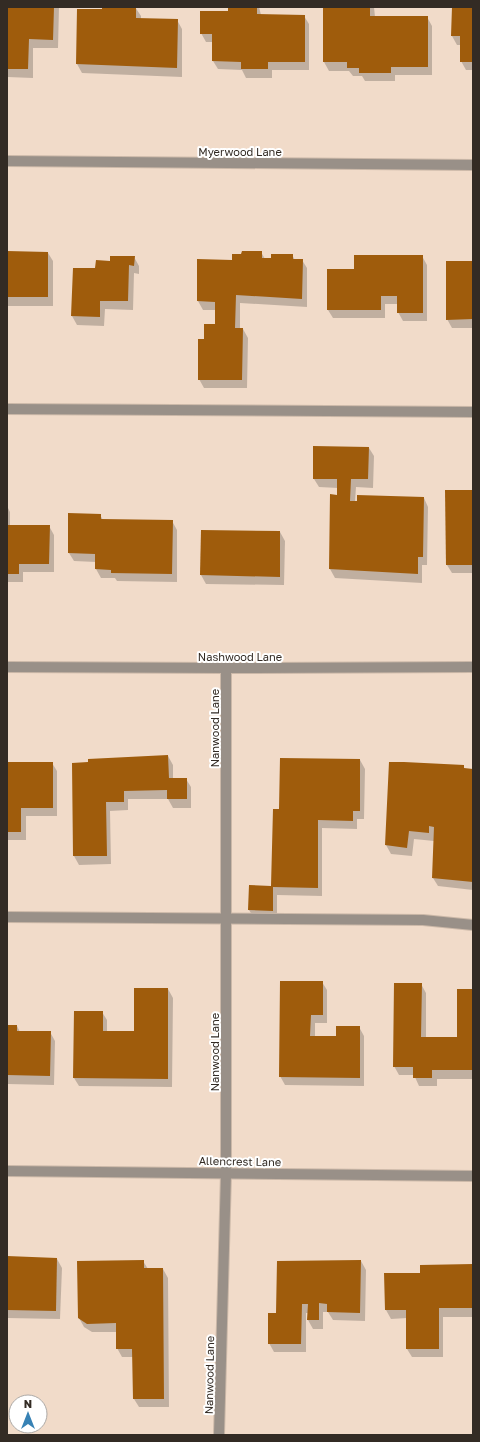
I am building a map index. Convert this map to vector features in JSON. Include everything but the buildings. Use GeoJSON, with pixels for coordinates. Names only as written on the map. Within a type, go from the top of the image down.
{"type":"FeatureCollection","features":[{"type":"Feature","properties":{"kind":"street","name":"Myerwood Lane"},"geometry":{"type":"LineString","coordinates":[[7,161],[473,165]]}},
{"type":"Feature","properties":{"kind":"street"},"geometry":{"type":"LineString","coordinates":[[7,409],[473,412]]}},
{"type":"Feature","properties":{"kind":"street","name":"Nashwood Lane"},"geometry":{"type":"LineString","coordinates":[[7,666],[226,668],[473,667]]}},
{"type":"Feature","properties":{"kind":"street","name":"Nanwood Lane"},"geometry":{"type":"LineString","coordinates":[[219,1435],[226,1173],[226,668]]}},
{"type":"Feature","properties":{"kind":"street"},"geometry":{"type":"LineString","coordinates":[[7,917],[423,920],[473,925]]}},
{"type":"Feature","properties":{"kind":"street","name":"Allencrest Lane"},"geometry":{"type":"LineString","coordinates":[[7,1171],[473,1176]]}}]}
